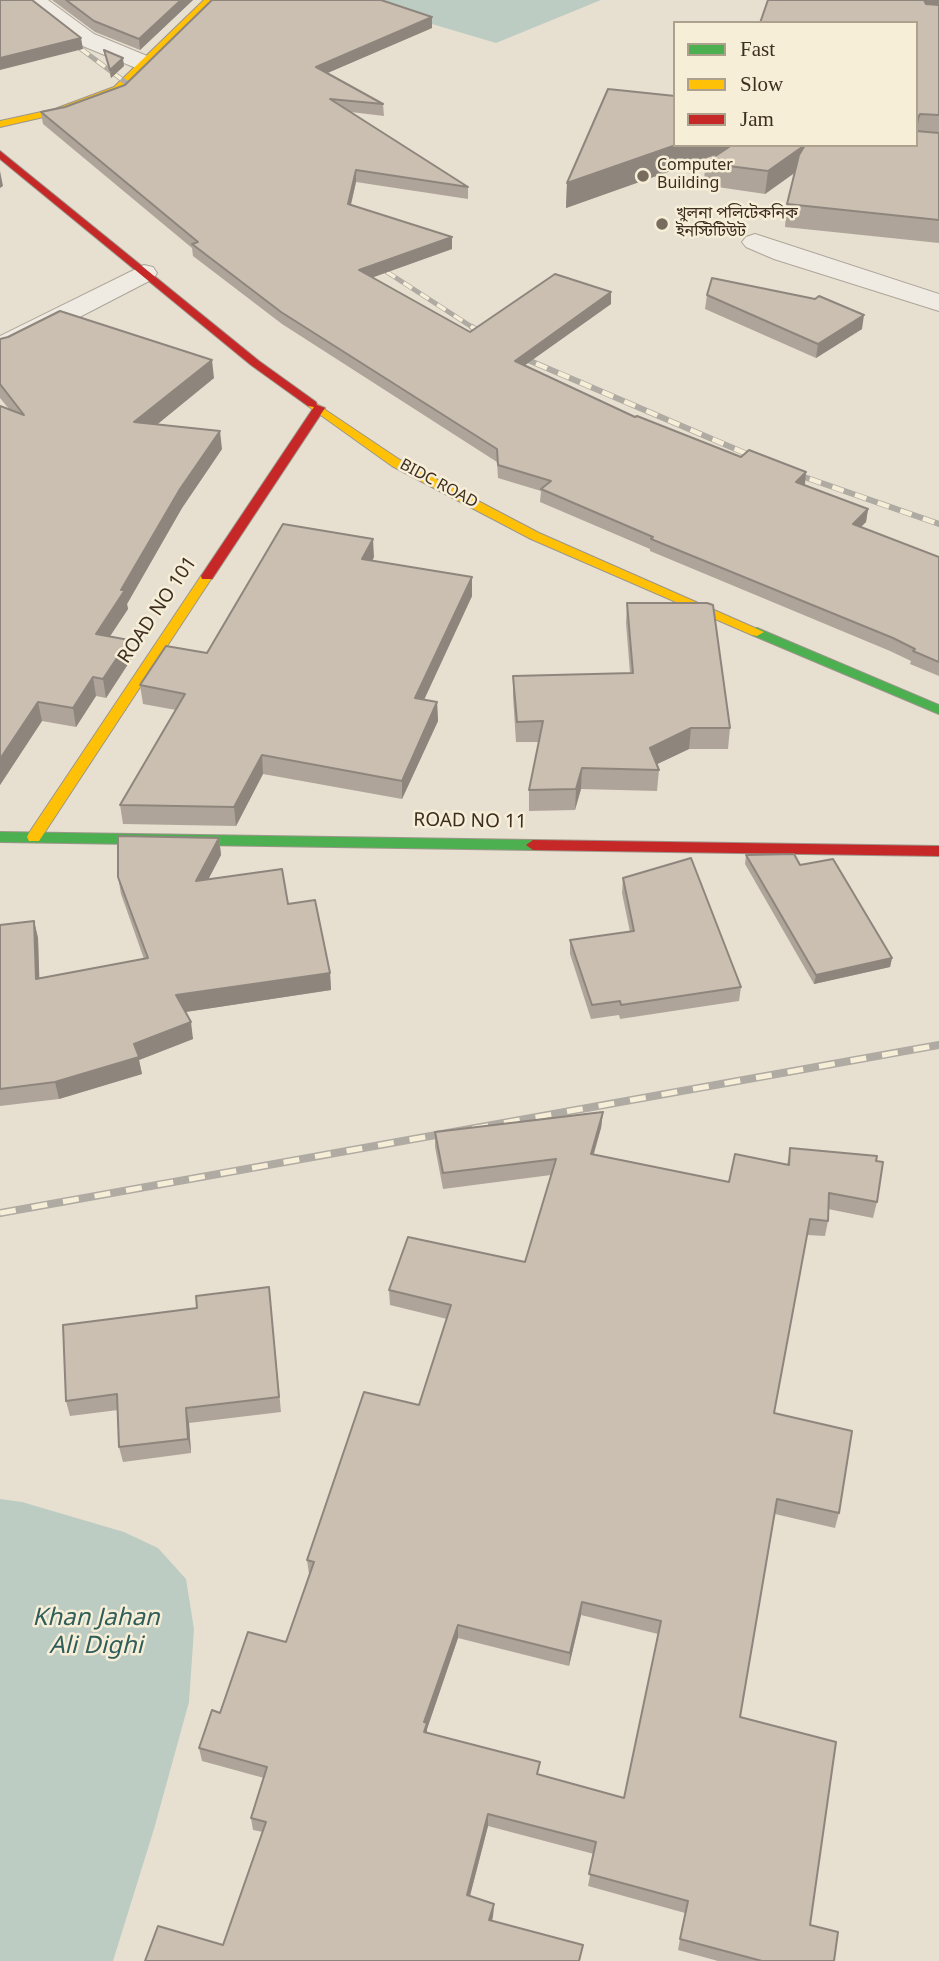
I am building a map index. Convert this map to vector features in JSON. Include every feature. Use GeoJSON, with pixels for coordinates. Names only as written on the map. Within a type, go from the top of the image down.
{"type":"FeatureCollection","features":[{"type":"Feature","properties":{"kind":"street"},"geometry":{"type":"LineString","coordinates":[[35,0],[86,39],[144,63]]}},
{"type":"Feature","properties":{"kind":"street"},"geometry":{"type":"LineString","coordinates":[[0,124],[58,111],[117,89],[209,0]]}},
{"type":"Feature","properties":{"kind":"street","name":"BIDC ROAD"},"geometry":{"type":"LineString","coordinates":[[0,154],[256,363],[396,463],[535,536],[939,710]]}},
{"type":"Feature","properties":{"kind":"street"},"geometry":{"type":"LineString","coordinates":[[755,242],[832,270],[939,303]]}},
{"type":"Feature","properties":{"kind":"street"},"geometry":{"type":"LineString","coordinates":[[0,347],[144,273]]}},
{"type":"Feature","properties":{"kind":"street","name":"ROAD NO 101"},"geometry":{"type":"LineString","coordinates":[[34,837],[319,408]]}},
{"type":"Feature","properties":{"kind":"street","name":"ROAD NO 11"},"geometry":{"type":"LineString","coordinates":[[0,837],[939,851]]}},
{"type":"Feature","properties":{"kind":"water"},"geometry":{"type":"Polygon","coordinates":[[[379,0],[601,0],[496,43],[378,8],[379,0]]]}},
{"type":"Feature","properties":{"kind":"water","name":"Khan Jahan Ali Dighi"},"geometry":{"type":"Polygon","coordinates":[[[0,1499],[22,1502],[124,1532],[158,1548],[186,1579],[194,1629],[189,1702],[154,1829],[113,1961],[0,1961],[0,1499]]]}},
{"type":"Feature","properties":{"kind":"building"},"geometry":{"type":"Polygon","coordinates":[[[0,0],[32,0],[81,38],[0,58],[0,0]]]}},
{"type":"Feature","properties":{"kind":"building"},"geometry":{"type":"Polygon","coordinates":[[[66,0],[181,0],[139,39],[94,21],[66,0]]]}},
{"type":"Feature","properties":{"kind":"building"},"geometry":{"type":"Polygon","coordinates":[[[212,0],[381,0],[432,17],[316,67],[383,104],[330,99],[468,187],[356,170],[348,204],[452,237],[359,270],[470,332],[555,274],[611,292],[515,361],[635,417],[741,457],[749,450],[806,472],[796,482],[868,509],[853,524],[939,557],[939,662],[913,651],[915,649],[893,638],[651,539],[653,537],[541,489],[551,481],[498,465],[497,449],[281,312],[192,244],[198,242],[41,112],[65,107],[125,85],[212,0]]]}},
{"type":"Feature","properties":{"kind":"building"},"geometry":{"type":"Polygon","coordinates":[[[768,0],[924,0],[926,4],[939,5],[939,115],[920,114],[918,118],[918,21],[761,21],[768,0]]]}},
{"type":"Feature","properties":{"kind":"building"},"geometry":{"type":"Polygon","coordinates":[[[104,50],[123,58],[110,70],[104,50]]]}},
{"type":"Feature","properties":{"kind":"building"},"geometry":{"type":"Polygon","coordinates":[[[608,89],[673,96],[673,146],[567,183],[608,89]]]}},
{"type":"Feature","properties":{"kind":"building"},"geometry":{"type":"Polygon","coordinates":[[[918,131],[939,133],[939,220],[787,204],[799,155],[804,147],[918,147],[918,131]]]}},
{"type":"Feature","properties":{"kind":"building"},"geometry":{"type":"Polygon","coordinates":[[[729,147],[802,147],[768,171],[705,163],[729,147]]]}},
{"type":"Feature","properties":{"kind":"building"},"geometry":{"type":"Polygon","coordinates":[[[712,278],[815,299],[819,296],[864,315],[818,344],[707,295],[712,278]]]}},
{"type":"Feature","properties":{"kind":"building"},"geometry":{"type":"Polygon","coordinates":[[[60,311],[212,360],[134,422],[220,431],[180,489],[121,590],[125,590],[96,634],[129,640],[103,679],[93,677],[73,708],[38,702],[0,759],[0,406],[24,415],[0,384],[0,339],[60,311]]]}},
{"type":"Feature","properties":{"kind":"building"},"geometry":{"type":"Polygon","coordinates":[[[283,524],[373,539],[362,559],[472,577],[415,698],[437,702],[402,781],[262,755],[234,807],[120,805],[185,694],[140,685],[166,646],[207,653],[283,524]]]}},
{"type":"Feature","properties":{"kind":"building"},"geometry":{"type":"Polygon","coordinates":[[[627,603],[713,605],[730,728],[691,728],[650,748],[659,770],[582,768],[576,789],[529,790],[543,721],[517,722],[513,676],[633,673],[627,603]]]}},
{"type":"Feature","properties":{"kind":"building"},"geometry":{"type":"Polygon","coordinates":[[[118,836],[219,838],[196,881],[282,869],[288,904],[315,900],[330,973],[176,995],[191,1022],[134,1044],[139,1057],[55,1082],[0,1089],[0,925],[34,921],[36,979],[148,958],[118,877],[118,836]]]}},
{"type":"Feature","properties":{"kind":"building"},"geometry":{"type":"Polygon","coordinates":[[[794,854],[800,865],[833,859],[892,958],[816,975],[746,855],[794,854]]]}},
{"type":"Feature","properties":{"kind":"building"},"geometry":{"type":"Polygon","coordinates":[[[691,858],[741,987],[621,1005],[620,1001],[592,1005],[570,940],[634,931],[623,878],[691,858]]]}},
{"type":"Feature","properties":{"kind":"building"},"geometry":{"type":"Polygon","coordinates":[[[603,1112],[591,1154],[729,1182],[735,1154],[789,1165],[790,1148],[877,1156],[876,1161],[883,1162],[877,1202],[829,1193],[828,1221],[810,1219],[774,1413],[852,1431],[839,1513],[777,1499],[740,1717],[836,1742],[810,1925],[838,1932],[834,1961],[762,1961],[680,1939],[688,1901],[589,1874],[596,1842],[488,1814],[467,1895],[494,1904],[489,1920],[583,1945],[579,1961],[145,1961],[158,1926],[223,1945],[266,1822],[251,1818],[267,1767],[199,1748],[212,1710],[220,1713],[248,1632],[286,1642],[314,1562],[307,1560],[364,1392],[419,1405],[451,1305],[389,1290],[408,1237],[525,1262],[556,1159],[443,1173],[435,1132],[603,1112]],[[582,1602],[570,1653],[458,1625],[424,1722],[427,1723],[424,1732],[540,1762],[537,1774],[624,1798],[661,1621],[582,1602]]]}},
{"type":"Feature","properties":{"kind":"building"},"geometry":{"type":"Polygon","coordinates":[[[269,1287],[279,1397],[186,1408],[188,1439],[119,1447],[117,1394],[66,1401],[63,1325],[197,1308],[196,1296],[269,1287]]]}},
{"type":"Feature","properties":{"kind":"railway"},"geometry":{"type":"LineString","coordinates":[[65,37],[144,96]]}},
{"type":"Feature","properties":{"kind":"railway"},"geometry":{"type":"LineString","coordinates":[[370,261],[475,329]]}},
{"type":"Feature","properties":{"kind":"railway"},"geometry":{"type":"LineString","coordinates":[[475,329],[490,339]]}},
{"type":"Feature","properties":{"kind":"railway"},"geometry":{"type":"LineString","coordinates":[[514,354],[761,460]]}},
{"type":"Feature","properties":{"kind":"railway"},"geometry":{"type":"LineString","coordinates":[[787,471],[939,524]]}},
{"type":"Feature","properties":{"kind":"railway"},"geometry":{"type":"LineString","coordinates":[[0,1213],[939,1045]]}},
{"type":"Feature","properties":{"kind":"traffic: fast"},"geometry":{"type":"LineString","coordinates":[[757,632],[939,710]]}},
{"type":"Feature","properties":{"kind":"traffic: fast"},"geometry":{"type":"LineString","coordinates":[[0,837],[533,845]]}},
{"type":"Feature","properties":{"kind":"traffic: slow"},"geometry":{"type":"LineString","coordinates":[[0,124],[58,111],[117,89],[209,0]]}},
{"type":"Feature","properties":{"kind":"traffic: slow"},"geometry":{"type":"LineString","coordinates":[[312,404],[396,463],[535,536],[757,632]]}},
{"type":"Feature","properties":{"kind":"traffic: slow"},"geometry":{"type":"LineString","coordinates":[[34,837],[207,576]]}},
{"type":"Feature","properties":{"kind":"traffic: jam"},"geometry":{"type":"LineString","coordinates":[[0,154],[255,363],[312,404]]}},
{"type":"Feature","properties":{"kind":"traffic: jam"},"geometry":{"type":"LineString","coordinates":[[207,576],[319,408]]}},
{"type":"Feature","properties":{"kind":"traffic: jam"},"geometry":{"type":"LineString","coordinates":[[533,845],[939,851]]}},
{"type":"Feature","properties":{"kind":"place","name":"Computer Building"},"geometry":{"type":"Point","coordinates":[643,176]}},
{"type":"Feature","properties":{"kind":"place","name":"খুলনা পলিটেকনিক ইনস্টিটিউট"},"geometry":{"type":"Point","coordinates":[662,224]}}]}
